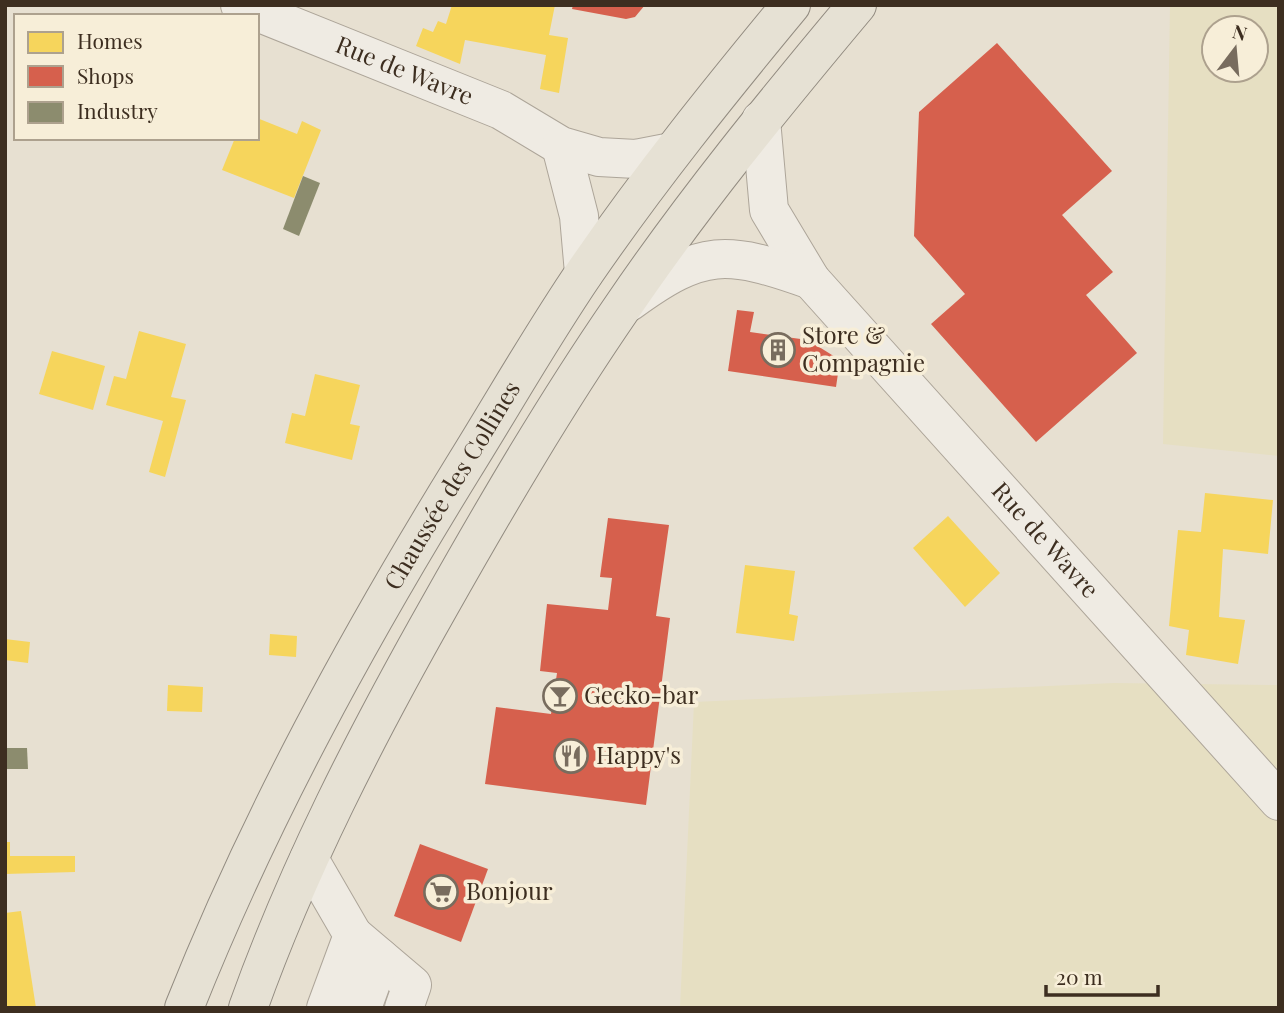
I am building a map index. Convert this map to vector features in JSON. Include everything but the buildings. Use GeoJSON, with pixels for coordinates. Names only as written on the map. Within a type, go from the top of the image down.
{"type":"FeatureCollection","features":[{"type":"Feature","properties":{"kind":"main road","name":"Chaussée des Collines"},"geometry":{"type":"LineString","coordinates":[[184,1008],[208,948],[343,670],[424,531],[584,273],[672,152],[791,5]]}},
{"type":"Feature","properties":{"kind":"main road"},"geometry":{"type":"LineString","coordinates":[[761,120],[857,5]]}},
{"type":"Feature","properties":{"kind":"main road","name":"Chaussée des Collines"},"geometry":{"type":"LineString","coordinates":[[248,1008],[309,859],[383,705],[468,555],[561,399],[622,308],[761,120]]}},
{"type":"Feature","properties":{"kind":"street","name":"Rue de Wavre"},"geometry":{"type":"LineString","coordinates":[[240,5],[501,110],[561,146],[599,157],[624,158],[672,152]]}},
{"type":"Feature","properties":{"kind":"street","name":"Rue de Wavre"},"geometry":{"type":"LineString","coordinates":[[761,120],[769,210],[811,280],[1279,801]]}},
{"type":"Feature","properties":{"kind":"street"},"geometry":{"type":"LineString","coordinates":[[561,146],[579,216],[584,273]]}},
{"type":"Feature","properties":{"kind":"street"},"geometry":{"type":"LineString","coordinates":[[622,308],[671,272],[701,262],[734,258],[811,280]]}},
{"type":"Feature","properties":{"kind":"street"},"geometry":{"type":"LineString","coordinates":[[309,859],[367,947],[412,985],[404,1008]]}},
{"type":"Feature","properties":{"kind":"street"},"geometry":{"type":"LineString","coordinates":[[326,1008],[367,947]]}},
{"type":"Feature","properties":{"kind":"street"},"geometry":{"type":"LineString","coordinates":[[362,1008],[367,947]]}},
{"type":"Feature","properties":{"kind":"shaded area"},"geometry":{"type":"Polygon","coordinates":[[[1170,5],[1279,5],[1279,456],[1163,444],[1170,5]]]}},
{"type":"Feature","properties":{"kind":"shaded area"},"geometry":{"type":"Polygon","coordinates":[[[1114,683],[1279,685],[1279,1008],[680,1008],[694,702],[1114,683]]]}},
{"type":"Feature","properties":{"kind":"place","name":"Store & Compagnie"},"geometry":{"type":"Point","coordinates":[778,350]}},
{"type":"Feature","properties":{"kind":"place","name":"Gecko-bar"},"geometry":{"type":"Point","coordinates":[560,696]}},
{"type":"Feature","properties":{"kind":"place","name":"Happy's"},"geometry":{"type":"Point","coordinates":[571,756]}},
{"type":"Feature","properties":{"kind":"place","name":"Bonjour"},"geometry":{"type":"Point","coordinates":[441,892]}}]}
